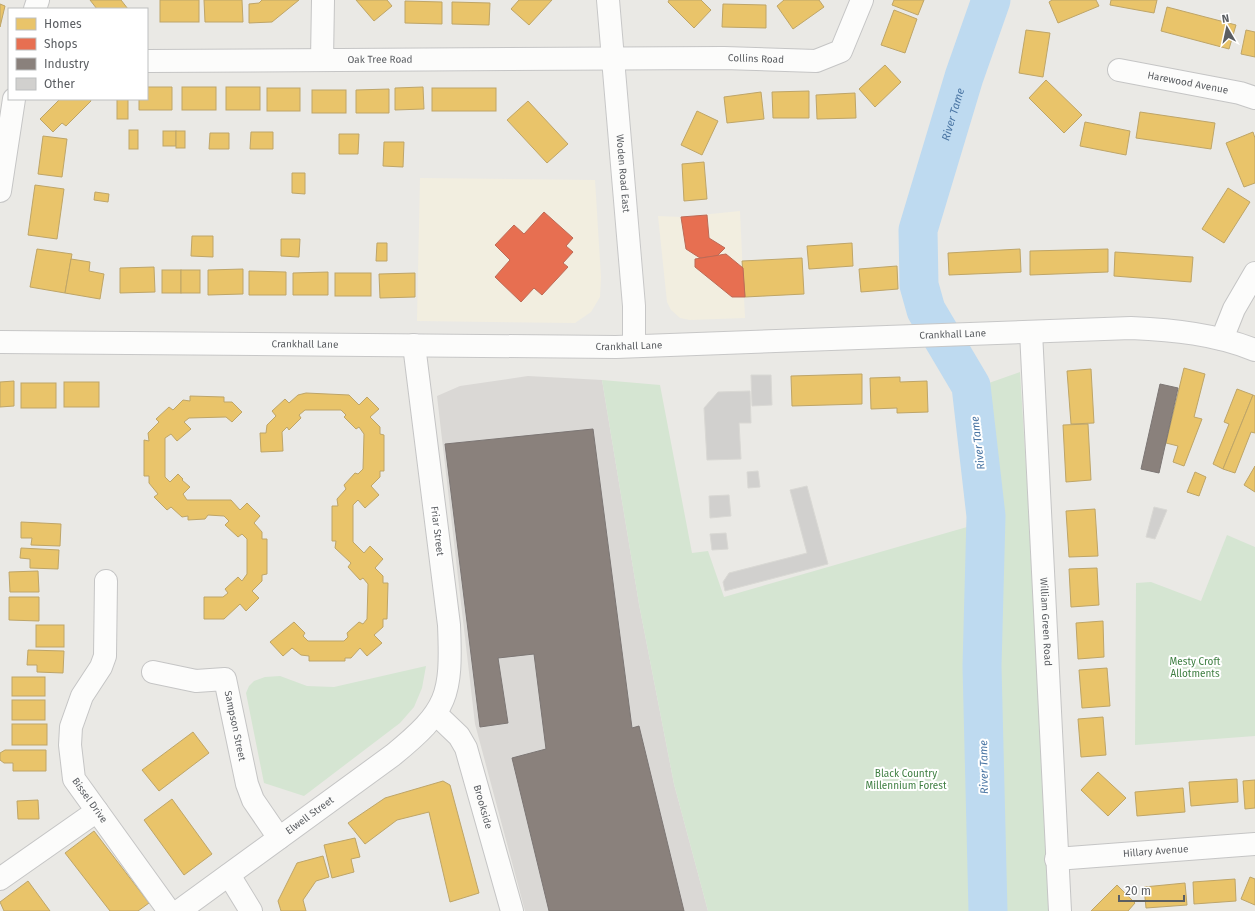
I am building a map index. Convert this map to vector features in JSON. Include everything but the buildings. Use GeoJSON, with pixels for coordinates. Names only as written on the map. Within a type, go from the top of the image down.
{"type":"FeatureCollection","features":[{"type":"Feature","properties":{"kind":"street"},"geometry":{"type":"LineString","coordinates":[[322,60],[323,0]]}},
{"type":"Feature","properties":{"kind":"street","name":"Woden Road East"},"geometry":{"type":"LineString","coordinates":[[608,0],[634,306],[634,346]]}},
{"type":"Feature","properties":{"kind":"street","name":"Collins Road"},"geometry":{"type":"LineString","coordinates":[[613,59],[724,58],[816,61],[842,50],[862,0]]}},
{"type":"Feature","properties":{"kind":"street","name":"Oak Tree Road"},"geometry":{"type":"LineString","coordinates":[[148,61],[613,59]]}},
{"type":"Feature","properties":{"kind":"street","name":"Harewood Avenue"},"geometry":{"type":"LineString","coordinates":[[1119,70],[1240,93],[1255,98]]}},
{"type":"Feature","properties":{"kind":"street"},"geometry":{"type":"LineString","coordinates":[[0,191],[14,100]]}},
{"type":"Feature","properties":{"kind":"street"},"geometry":{"type":"LineString","coordinates":[[1222,339],[1234,309],[1255,273]]}},
{"type":"Feature","properties":{"kind":"street","name":"Crankhall Lane"},"geometry":{"type":"LineString","coordinates":[[0,342],[634,346],[1131,328],[1175,330],[1222,339],[1255,350]]}},
{"type":"Feature","properties":{"kind":"street","name":"William Green Road"},"geometry":{"type":"LineString","coordinates":[[1031,332],[1056,859],[1060,911]]}},
{"type":"Feature","properties":{"kind":"street","name":"Friar Street"},"geometry":{"type":"LineString","coordinates":[[414,345],[449,625],[450,653],[448,686],[444,699],[436,714]]}},
{"type":"Feature","properties":{"kind":"street","name":"Bissel Drive"},"geometry":{"type":"LineString","coordinates":[[106,581],[105,656],[101,667],[82,696],[71,727],[70,745],[74,779],[170,911]]}},
{"type":"Feature","properties":{"kind":"street","name":"Sampson Street"},"geometry":{"type":"LineString","coordinates":[[153,672],[196,681],[225,679],[247,784],[253,800],[279,838]]}},
{"type":"Feature","properties":{"kind":"street","name":"Elwell Street"},"geometry":{"type":"LineString","coordinates":[[180,911],[393,755],[426,727],[436,714]]}},
{"type":"Feature","properties":{"kind":"street","name":"Brookside"},"geometry":{"type":"LineString","coordinates":[[436,714],[459,736],[466,748],[512,911]]}},
{"type":"Feature","properties":{"kind":"street"},"geometry":{"type":"LineString","coordinates":[[0,879],[97,811]]}},
{"type":"Feature","properties":{"kind":"street","name":"Hillary Avenue"},"geometry":{"type":"LineString","coordinates":[[1056,859],[1255,844]]}},
{"type":"Feature","properties":{"kind":"street"},"geometry":{"type":"LineString","coordinates":[[229,875],[251,911]]}},
{"type":"Feature","properties":{"kind":"shaded area"},"geometry":{"type":"Polygon","coordinates":[[[420,178],[595,180],[601,277],[600,297],[591,312],[575,323],[417,321],[420,178]]]}},
{"type":"Feature","properties":{"kind":"shaded area"},"geometry":{"type":"Polygon","coordinates":[[[740,211],[745,318],[690,320],[680,318],[671,310],[667,302],[658,216],[681,217],[740,211]]]}},
{"type":"Feature","properties":{"kind":"shaded area"},"geometry":{"type":"Polygon","coordinates":[[[528,376],[602,380],[639,604],[674,784],[708,911],[525,911],[475,724],[437,396],[460,386],[528,376]]]}},
{"type":"Feature","properties":{"kind":"green space"},"geometry":{"type":"Polygon","coordinates":[[[1020,372],[1054,911],[1005,911],[1002,832],[1000,574],[997,492],[986,384],[1020,372]]]}},
{"type":"Feature","properties":{"kind":"green space","name":"Black Country Millennium Forest"},"geometry":{"type":"Polygon","coordinates":[[[602,380],[660,385],[692,553],[708,551],[724,597],[974,525],[979,911],[708,911],[674,784],[639,604],[602,380]]]}},
{"type":"Feature","properties":{"kind":"green space","name":"Mesty Croft Allotments"},"geometry":{"type":"Polygon","coordinates":[[[1227,535],[1255,547],[1255,736],[1135,745],[1136,583],[1151,582],[1201,601],[1227,535]]]}},
{"type":"Feature","properties":{"kind":"green space"},"geometry":{"type":"Polygon","coordinates":[[[426,666],[422,688],[414,707],[400,723],[304,796],[264,783],[246,693],[249,686],[254,681],[265,677],[280,676],[307,686],[334,687],[426,666]]]}},
{"type":"Feature","properties":{"kind":"waterway","name":"River Tame"},"geometry":{"type":"LineString","coordinates":[[988,911],[982,666],[986,516],[971,386],[926,310],[919,285],[918,230],[964,77],[991,0]]}}]}
